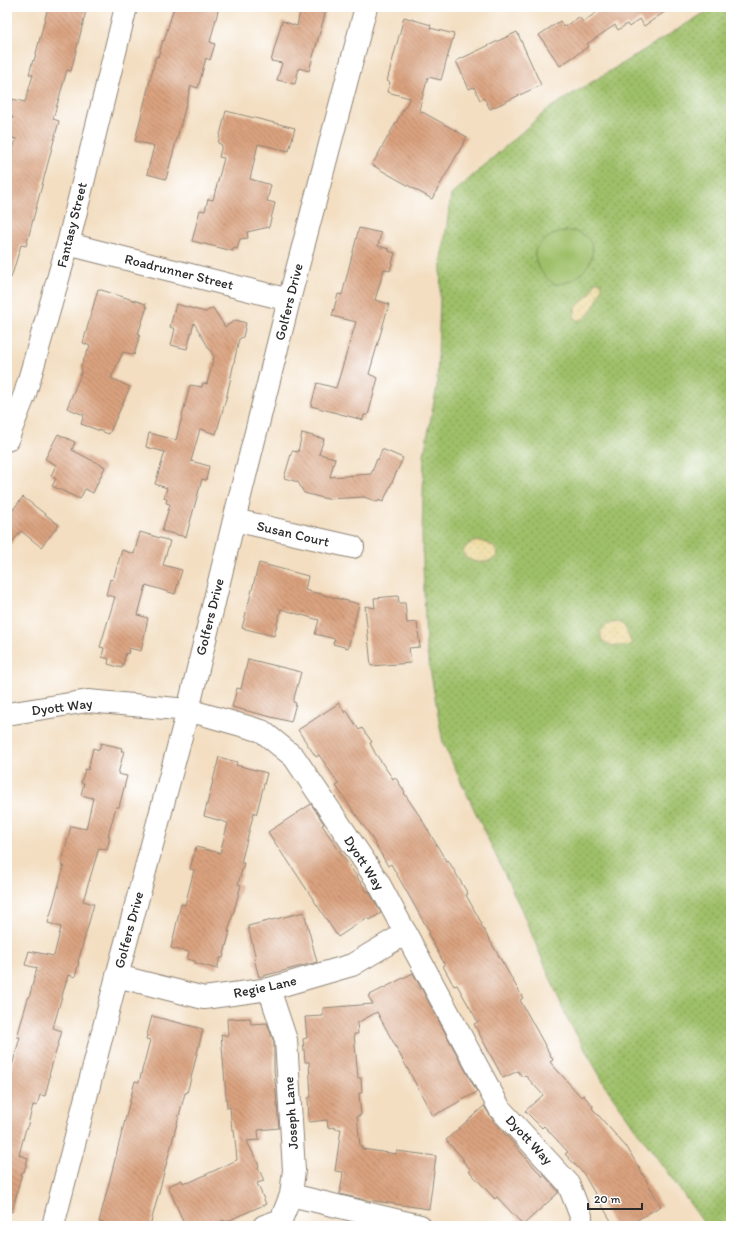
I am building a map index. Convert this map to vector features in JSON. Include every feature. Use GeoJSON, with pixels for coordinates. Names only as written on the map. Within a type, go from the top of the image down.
{"type":"FeatureCollection","features":[{"type":"Feature","properties":{"kind":"street","name":"Fantasy Street"},"geometry":{"type":"LineString","coordinates":[[7,440],[25,394],[68,244],[126,7]]}},
{"type":"Feature","properties":{"kind":"street","name":"Golfers Drive"},"geometry":{"type":"LineString","coordinates":[[53,1226],[117,976],[188,710],[234,520],[366,7]]}},
{"type":"Feature","properties":{"kind":"street","name":"Roadrunner Street"},"geometry":{"type":"LineString","coordinates":[[68,244],[290,300]]}},
{"type":"Feature","properties":{"kind":"street","name":"Susan Court"},"geometry":{"type":"LineString","coordinates":[[234,520],[353,547]]}},
{"type":"Feature","properties":{"kind":"street","name":"Dyott Way"},"geometry":{"type":"LineString","coordinates":[[7,714],[88,701],[188,710],[262,731],[294,757],[377,880],[500,1108],[568,1182],[581,1216],[580,1226]]}},
{"type":"Feature","properties":{"kind":"street","name":"Regie Lane"},"geometry":{"type":"LineString","coordinates":[[117,976],[204,998],[269,989],[352,965],[406,933]]}},
{"type":"Feature","properties":{"kind":"street","name":"Joseph Lane"},"geometry":{"type":"LineString","coordinates":[[264,1226],[281,1220],[292,1196],[294,1170],[286,1040],[269,989]]}},
{"type":"Feature","properties":{"kind":"street"},"geometry":{"type":"LineString","coordinates":[[292,1196],[420,1226]]}},
{"type":"Feature","properties":{"kind":"green space"},"geometry":{"type":"Polygon","coordinates":[[[714,7],[731,7],[731,1226],[706,1226],[608,1090],[567,1018],[522,911],[443,743],[426,646],[422,536],[424,454],[437,386],[441,267],[451,195],[548,109],[714,7]]]}},
{"type":"Feature","properties":{"kind":"green space"},"geometry":{"type":"Polygon","coordinates":[[[573,231],[585,236],[591,243],[592,252],[590,262],[576,278],[565,283],[554,284],[540,270],[536,261],[535,250],[543,241],[551,236],[561,232],[573,231]]]}},
{"type":"Feature","properties":{"kind":"sand"},"geometry":{"type":"Polygon","coordinates":[[[598,281],[602,284],[602,287],[594,306],[585,318],[582,320],[577,320],[574,316],[576,307],[590,294],[595,283],[598,281]]]}},
{"type":"Feature","properties":{"kind":"sand"},"geometry":{"type":"Polygon","coordinates":[[[480,541],[489,544],[494,548],[498,556],[486,562],[477,562],[465,557],[463,552],[466,547],[472,543],[480,541]]]}},
{"type":"Feature","properties":{"kind":"sand"},"geometry":{"type":"Polygon","coordinates":[[[619,622],[626,629],[632,644],[631,645],[612,645],[602,640],[600,633],[603,628],[610,624],[619,622]]]}},
{"type":"Feature","properties":{"kind":"building"},"geometry":{"type":"Polygon","coordinates":[[[48,7],[87,7],[71,71],[67,70],[53,119],[59,121],[26,246],[21,245],[11,278],[7,277],[7,173],[16,139],[8,137],[13,117],[8,116],[12,99],[25,102],[33,75],[29,74],[33,60],[34,61],[48,7]]]}},
{"type":"Feature","properties":{"kind":"building"},"geometry":{"type":"Polygon","coordinates":[[[174,7],[219,7],[210,42],[215,44],[210,60],[206,58],[198,88],[191,86],[166,179],[147,174],[154,146],[135,141],[156,56],[158,57],[163,40],[164,41],[174,7]]]}},
{"type":"Feature","properties":{"kind":"building"},"geometry":{"type":"Polygon","coordinates":[[[301,7],[327,7],[309,71],[299,68],[295,84],[277,80],[282,63],[271,61],[282,21],[297,26],[301,7]]]}},
{"type":"Feature","properties":{"kind":"building"},"geometry":{"type":"Polygon","coordinates":[[[604,7],[672,7],[644,26],[640,19],[629,27],[627,24],[618,30],[615,25],[587,44],[589,46],[560,66],[539,35],[560,21],[564,27],[579,17],[583,22],[604,7]]]}},
{"type":"Feature","properties":{"kind":"building"},"geometry":{"type":"Polygon","coordinates":[[[404,17],[431,25],[430,28],[454,34],[441,80],[428,77],[419,110],[467,137],[432,199],[372,165],[410,98],[387,92],[390,82],[387,81],[404,17]]]}},
{"type":"Feature","properties":{"kind":"building"},"geometry":{"type":"Polygon","coordinates":[[[517,32],[541,85],[490,109],[484,98],[480,100],[474,87],[469,89],[456,61],[517,32]]]}},
{"type":"Feature","properties":{"kind":"building"},"geometry":{"type":"Polygon","coordinates":[[[226,111],[295,128],[289,151],[258,144],[250,179],[271,185],[267,201],[275,203],[269,227],[247,232],[248,238],[240,239],[237,249],[234,248],[233,251],[192,241],[200,210],[205,211],[208,199],[213,200],[224,158],[219,157],[222,145],[218,143],[226,111]]]}},
{"type":"Feature","properties":{"kind":"building"},"geometry":{"type":"Polygon","coordinates":[[[359,228],[381,233],[378,246],[389,249],[389,251],[395,253],[390,271],[384,269],[375,300],[389,304],[369,374],[378,378],[368,415],[364,415],[363,420],[311,406],[317,383],[336,388],[356,322],[332,316],[338,294],[342,295],[359,228]]]}},
{"type":"Feature","properties":{"kind":"building"},"geometry":{"type":"Polygon","coordinates":[[[98,289],[146,304],[145,306],[147,307],[138,334],[140,334],[134,355],[123,352],[111,378],[130,387],[109,434],[81,424],[84,415],[67,408],[82,371],[81,366],[90,346],[83,343],[98,289]]]}},
{"type":"Feature","properties":{"kind":"building"},"geometry":{"type":"Polygon","coordinates":[[[176,304],[205,312],[213,308],[225,327],[236,320],[246,323],[243,337],[239,339],[227,395],[216,434],[200,429],[191,461],[209,466],[206,480],[202,479],[186,537],[162,531],[170,504],[166,503],[167,499],[164,498],[167,488],[155,484],[165,452],[146,447],[149,433],[176,440],[190,385],[202,387],[203,383],[207,384],[214,357],[194,323],[187,349],[171,345],[175,329],[170,327],[176,304]]]}},
{"type":"Feature","properties":{"kind":"building"},"geometry":{"type":"Polygon","coordinates":[[[302,433],[324,439],[319,454],[335,458],[330,477],[371,474],[382,449],[403,458],[383,502],[378,500],[378,502],[364,497],[327,499],[304,493],[298,482],[284,478],[292,451],[298,452],[302,433]]]}},
{"type":"Feature","properties":{"kind":"building"},"geometry":{"type":"Polygon","coordinates":[[[58,434],[75,442],[72,450],[105,467],[93,493],[85,489],[80,499],[52,486],[56,479],[51,476],[56,465],[45,459],[58,434]]]}},
{"type":"Feature","properties":{"kind":"building"},"geometry":{"type":"Polygon","coordinates":[[[23,497],[59,525],[41,547],[21,531],[7,549],[7,517],[23,497]]]}},
{"type":"Feature","properties":{"kind":"building"},"geometry":{"type":"Polygon","coordinates":[[[140,532],[170,541],[163,565],[182,570],[175,594],[146,585],[138,615],[148,618],[141,651],[129,648],[122,668],[108,664],[109,659],[102,657],[104,648],[100,647],[115,597],[106,595],[110,579],[113,580],[122,550],[134,554],[140,532]]]}},
{"type":"Feature","properties":{"kind":"building"},"geometry":{"type":"Polygon","coordinates":[[[259,563],[308,576],[305,590],[359,604],[348,648],[333,644],[335,639],[315,634],[319,620],[281,609],[274,636],[242,628],[259,563]]]}},
{"type":"Feature","properties":{"kind":"building"},"geometry":{"type":"Polygon","coordinates":[[[398,596],[399,603],[405,603],[407,623],[417,622],[420,647],[409,648],[411,663],[371,666],[365,606],[375,608],[374,598],[398,596]]]}},
{"type":"Feature","properties":{"kind":"building"},"geometry":{"type":"Polygon","coordinates":[[[248,659],[301,672],[293,702],[296,703],[291,722],[232,707],[237,688],[241,689],[248,659]]]}},
{"type":"Feature","properties":{"kind":"building"},"geometry":{"type":"Polygon","coordinates":[[[339,703],[345,713],[347,711],[359,730],[362,728],[372,742],[370,743],[375,753],[393,779],[395,777],[405,792],[404,793],[421,818],[446,861],[448,860],[468,894],[466,895],[482,924],[481,925],[523,998],[520,1000],[553,1060],[550,1062],[581,1097],[583,1095],[593,1106],[592,1108],[628,1149],[661,1206],[627,1226],[614,1226],[583,1173],[565,1154],[568,1152],[544,1126],[542,1128],[525,1111],[543,1095],[525,1075],[522,1077],[518,1071],[503,1078],[474,1024],[478,1022],[457,985],[454,986],[443,966],[445,965],[428,934],[430,933],[391,864],[388,866],[370,835],[336,786],[339,784],[319,755],[316,757],[298,730],[339,703]]]}},
{"type":"Feature","properties":{"kind":"building"},"geometry":{"type":"Polygon","coordinates":[[[101,743],[122,748],[121,751],[124,751],[118,774],[127,776],[119,807],[116,807],[108,836],[110,836],[107,850],[99,848],[83,901],[94,904],[75,977],[68,975],[53,1028],[62,1031],[49,1075],[45,1096],[40,1095],[37,1106],[33,1105],[26,1128],[19,1155],[28,1158],[24,1172],[22,1172],[12,1212],[7,1211],[7,1084],[20,1037],[17,1037],[37,968],[25,965],[29,951],[54,956],[61,927],[48,923],[64,866],[61,866],[71,826],[86,829],[93,798],[81,795],[84,783],[81,783],[85,769],[88,770],[93,748],[99,750],[101,743]]]}},
{"type":"Feature","properties":{"kind":"building"},"geometry":{"type":"Polygon","coordinates":[[[219,757],[237,762],[236,765],[267,773],[256,815],[254,812],[241,863],[244,863],[238,884],[241,885],[228,932],[230,931],[223,958],[220,958],[217,969],[195,963],[195,961],[187,959],[189,952],[171,948],[181,904],[185,905],[194,870],[190,869],[196,847],[220,853],[228,823],[204,816],[219,757]]]}},
{"type":"Feature","properties":{"kind":"building"},"geometry":{"type":"Polygon","coordinates":[[[311,804],[324,824],[322,825],[367,892],[369,891],[381,913],[370,920],[368,917],[338,937],[268,832],[311,804]]]}},
{"type":"Feature","properties":{"kind":"building"},"geometry":{"type":"Polygon","coordinates":[[[304,912],[317,962],[259,977],[248,926],[304,912]]]}},
{"type":"Feature","properties":{"kind":"building"},"geometry":{"type":"Polygon","coordinates":[[[413,973],[477,1092],[433,1116],[377,1012],[357,1023],[358,1034],[354,1034],[358,1078],[361,1078],[362,1093],[359,1093],[361,1115],[357,1116],[360,1146],[362,1149],[396,1154],[397,1151],[436,1156],[429,1209],[361,1199],[340,1194],[343,1172],[335,1171],[341,1129],[335,1129],[335,1127],[328,1128],[327,1120],[309,1122],[308,1098],[311,1097],[309,1062],[305,1062],[303,1039],[307,1038],[305,1017],[323,1016],[323,1008],[373,1004],[368,996],[413,973]]]}},
{"type":"Feature","properties":{"kind":"building"},"geometry":{"type":"Polygon","coordinates":[[[152,1016],[203,1029],[150,1226],[114,1226],[99,1222],[135,1081],[139,1082],[150,1040],[146,1039],[152,1016]]]}},
{"type":"Feature","properties":{"kind":"building"},"geometry":{"type":"Polygon","coordinates":[[[250,1018],[251,1024],[267,1023],[274,1042],[274,1069],[279,1128],[258,1130],[259,1140],[247,1141],[259,1166],[258,1167],[264,1181],[257,1183],[266,1204],[225,1222],[224,1220],[210,1226],[185,1226],[168,1186],[182,1180],[183,1183],[187,1181],[188,1183],[237,1160],[230,1107],[227,1108],[221,1034],[228,1036],[227,1019],[250,1018]]]}},
{"type":"Feature","properties":{"kind":"building"},"geometry":{"type":"Polygon","coordinates":[[[484,1106],[494,1122],[543,1177],[544,1175],[558,1193],[523,1225],[497,1197],[495,1199],[469,1171],[471,1170],[462,1160],[464,1160],[446,1140],[484,1106]]]}}]}
